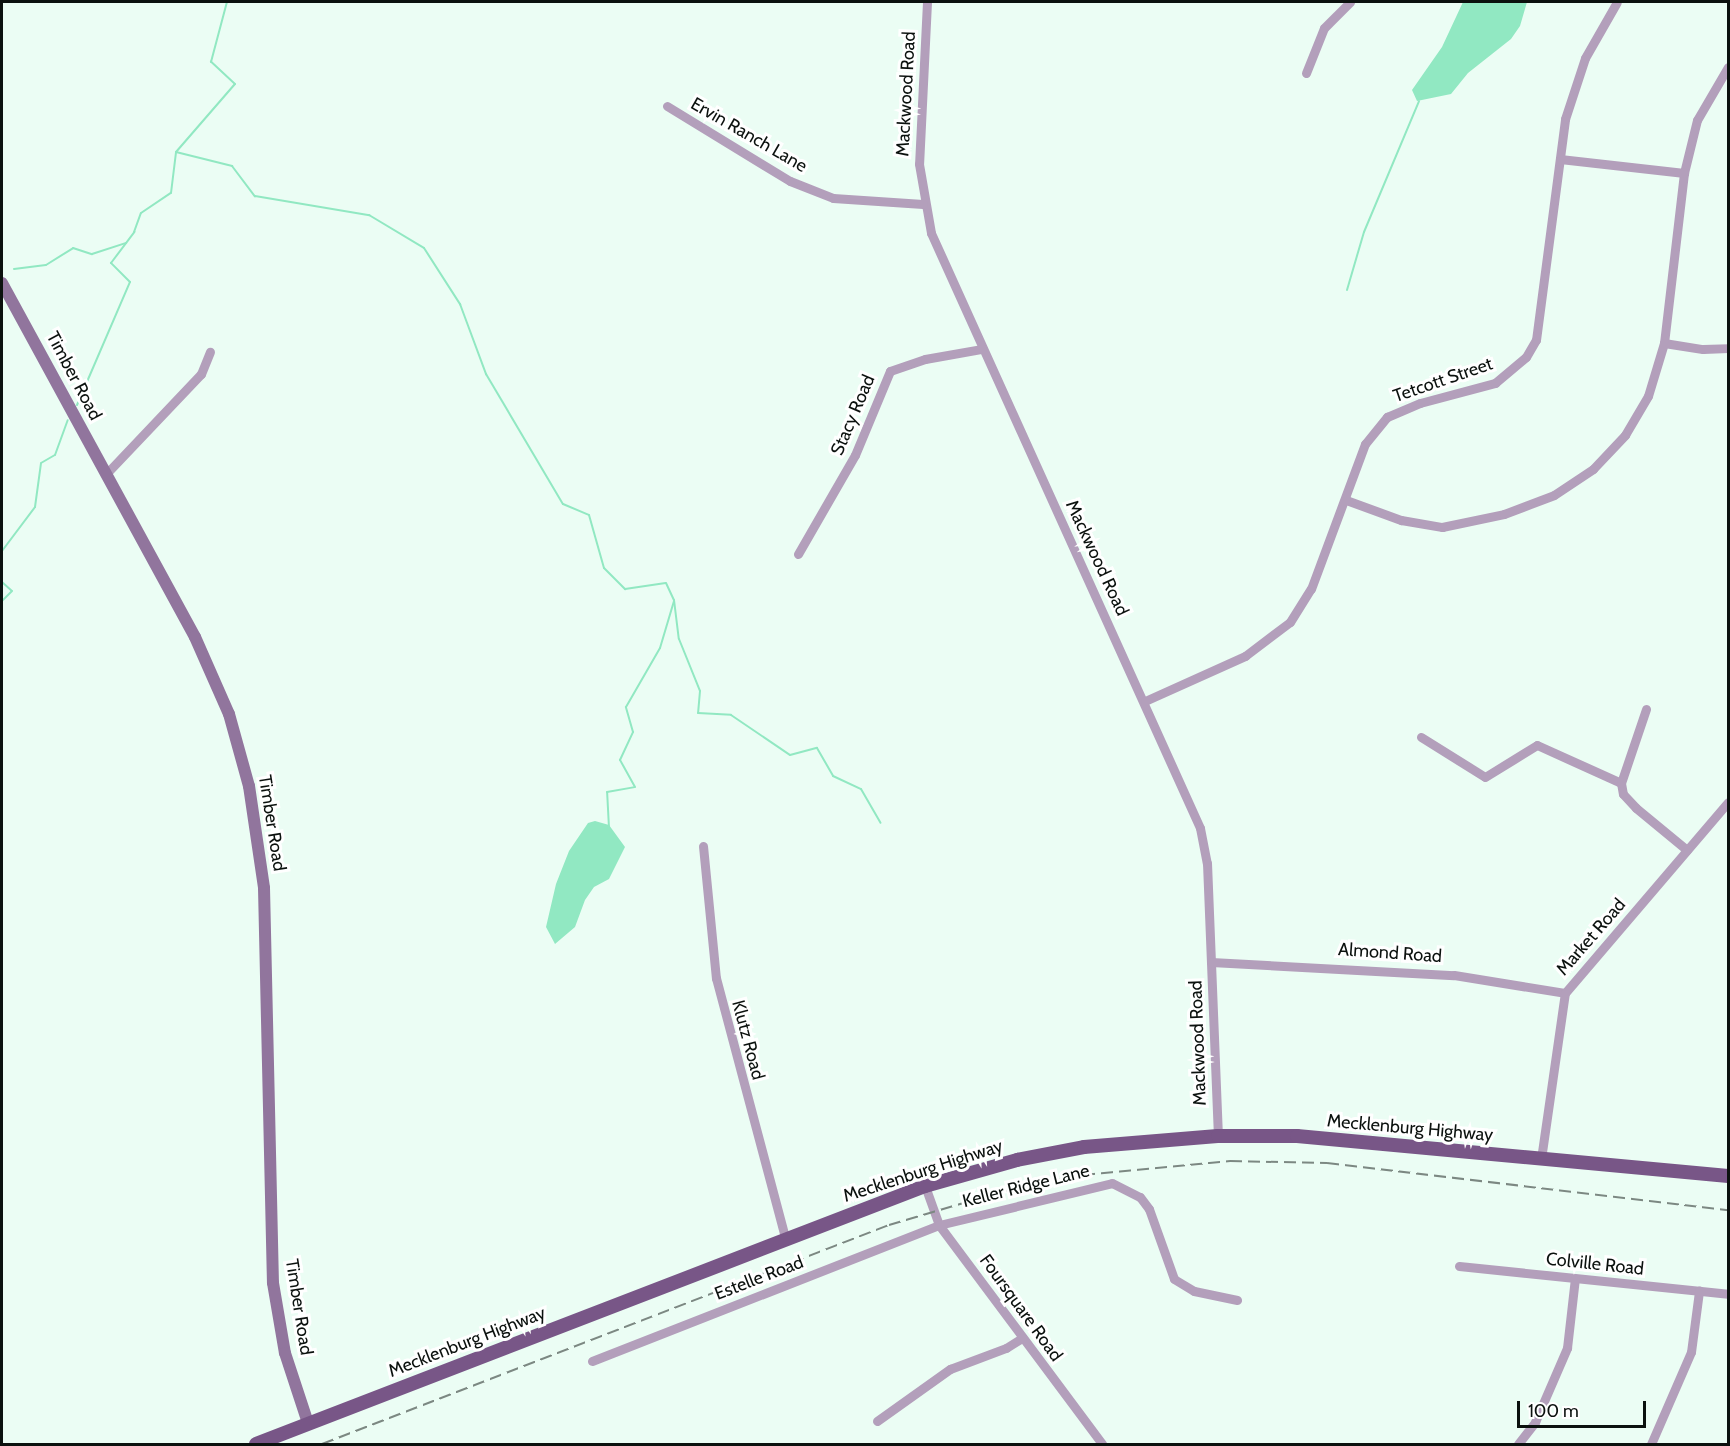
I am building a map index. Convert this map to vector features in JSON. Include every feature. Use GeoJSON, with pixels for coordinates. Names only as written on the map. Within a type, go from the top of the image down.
{"type":"FeatureCollection","features":[{"type":"Feature","properties":{"kind":"main road","name":"Mecklenburg Highway"},"geometry":{"type":"LineString","coordinates":[[256,1444],[785,1238],[925,1186],[1017,1160],[1084,1147],[1218,1136],[1297,1136],[1728,1176]]}},
{"type":"Feature","properties":{"kind":"street","name":"Mackwood Road"},"geometry":{"type":"LineString","coordinates":[[927,2],[919,164],[923,204],[938,251],[1145,701],[1200,828],[1207,863],[1218,1136]]}},
{"type":"Feature","properties":{"kind":"street"},"geometry":{"type":"LineString","coordinates":[[1306,73],[1324,28],[1350,2]]}},
{"type":"Feature","properties":{"kind":"street","name":"Tetcott Street"},"geometry":{"type":"LineString","coordinates":[[1145,701],[1245,656],[1290,622],[1311,589],[1365,444],[1387,417],[1420,403],[1496,383],[1526,357],[1536,340],[1560,159],[1574,85],[1617,2]]}},
{"type":"Feature","properties":{"kind":"street"},"geometry":{"type":"LineString","coordinates":[[1346,500],[1401,520],[1442,527],[1504,513],[1554,495],[1593,469],[1625,435],[1648,396],[1664,343],[1684,172],[1697,120],[1728,67]]}},
{"type":"Feature","properties":{"kind":"street","name":"Ervin Ranch Lane"},"geometry":{"type":"LineString","coordinates":[[667,106],[790,181],[833,198],[923,204]]}},
{"type":"Feature","properties":{"kind":"street"},"geometry":{"type":"LineString","coordinates":[[1560,159],[1684,172]]}},
{"type":"Feature","properties":{"kind":"street","name":"Timber Road"},"geometry":{"type":"LineString","coordinates":[[2,283],[208,664],[249,786],[264,888],[273,1283],[285,1353],[308,1423]]}},
{"type":"Feature","properties":{"kind":"street"},"geometry":{"type":"LineString","coordinates":[[1664,343],[1703,349],[1728,348]]}},
{"type":"Feature","properties":{"kind":"street","name":"Stacy Road"},"geometry":{"type":"LineString","coordinates":[[798,554],[855,455],[890,371],[925,359],[982,350]]}},
{"type":"Feature","properties":{"kind":"street"},"geometry":{"type":"LineString","coordinates":[[106,474],[201,374],[210,352]]}},
{"type":"Feature","properties":{"kind":"street"},"geometry":{"type":"LineString","coordinates":[[1646,709],[1621,783],[1623,794],[1636,808],[1687,850]]}},
{"type":"Feature","properties":{"kind":"street"},"geometry":{"type":"LineString","coordinates":[[1421,737],[1485,777],[1537,745],[1621,783]]}},
{"type":"Feature","properties":{"kind":"street","name":"Market Road"},"geometry":{"type":"LineString","coordinates":[[1541,1159],[1565,993],[1728,802]]}},
{"type":"Feature","properties":{"kind":"street","name":"Klutz Road"},"geometry":{"type":"LineString","coordinates":[[703,846],[716,978],[785,1238]]}},
{"type":"Feature","properties":{"kind":"street","name":"Almond Road"},"geometry":{"type":"LineString","coordinates":[[1211,962],[1454,975],[1565,993]]}},
{"type":"Feature","properties":{"kind":"street","name":"Keller Ridge Lane"},"geometry":{"type":"LineString","coordinates":[[939,1225],[1112,1183],[1133,1192],[1149,1209],[1174,1279],[1194,1291],[1237,1300]]}},
{"type":"Feature","properties":{"kind":"street","name":"Foursquare Road"},"geometry":{"type":"LineString","coordinates":[[925,1186],[939,1225],[1102,1444]]}},
{"type":"Feature","properties":{"kind":"street","name":"Estelle Road"},"geometry":{"type":"LineString","coordinates":[[592,1361],[939,1225]]}},
{"type":"Feature","properties":{"kind":"street","name":"Colville Road"},"geometry":{"type":"LineString","coordinates":[[1459,1266],[1728,1294]]}},
{"type":"Feature","properties":{"kind":"street"},"geometry":{"type":"LineString","coordinates":[[1518,1444],[1535,1422],[1567,1348],[1575,1278]]}},
{"type":"Feature","properties":{"kind":"street"},"geometry":{"type":"LineString","coordinates":[[1651,1444],[1691,1352],[1699,1291]]}},
{"type":"Feature","properties":{"kind":"street"},"geometry":{"type":"LineString","coordinates":[[877,1421],[950,1368],[1006,1348],[1022,1338]]}},
{"type":"Feature","properties":{"kind":"shaded area"},"geometry":{"type":"Polygon","coordinates":[[[1463,2],[1527,2],[1520,26],[1511,39],[1468,73],[1451,94],[1417,101],[1412,90],[1442,47],[1463,2]]]}},
{"type":"Feature","properties":{"kind":"shaded area"},"geometry":{"type":"Polygon","coordinates":[[[595,821],[609,825],[625,847],[609,879],[594,887],[585,900],[575,927],[555,944],[546,927],[556,884],[569,851],[588,823],[595,821]]]}},
{"type":"Feature","properties":{"kind":"waterway"},"geometry":{"type":"LineString","coordinates":[[77,405],[130,282],[111,263],[134,232],[141,213],[171,193],[176,152],[235,84],[211,62],[227,2]]}},
{"type":"Feature","properties":{"kind":"waterway"},"geometry":{"type":"LineString","coordinates":[[1347,290],[1364,232],[1419,101]]}},
{"type":"Feature","properties":{"kind":"waterway"},"geometry":{"type":"LineString","coordinates":[[176,152],[232,166],[255,196],[369,215],[424,248],[460,304],[486,374],[563,504],[589,515],[604,568],[625,589],[666,583],[674,600],[679,639],[700,691],[698,713],[731,715],[790,755],[817,748],[833,776],[861,789],[881,823]]}},
{"type":"Feature","properties":{"kind":"waterway"},"geometry":{"type":"LineString","coordinates":[[14,269],[46,265],[73,248],[92,254],[126,243]]}},
{"type":"Feature","properties":{"kind":"waterway"},"geometry":{"type":"LineString","coordinates":[[2,551],[35,507],[41,463],[55,455],[68,420]]}},
{"type":"Feature","properties":{"kind":"waterway"},"geometry":{"type":"LineString","coordinates":[[2,582],[12,591],[2,601]]}},
{"type":"Feature","properties":{"kind":"waterway"},"geometry":{"type":"LineString","coordinates":[[609,828],[607,792],[635,787],[620,760],[633,732],[626,707],[660,648],[674,601]]}},
{"type":"Feature","properties":{"kind":"railway"},"geometry":{"type":"LineString","coordinates":[[322,1444],[889,1225],[1004,1191],[1083,1175],[1230,1161],[1327,1163],[1728,1210]]}}]}
